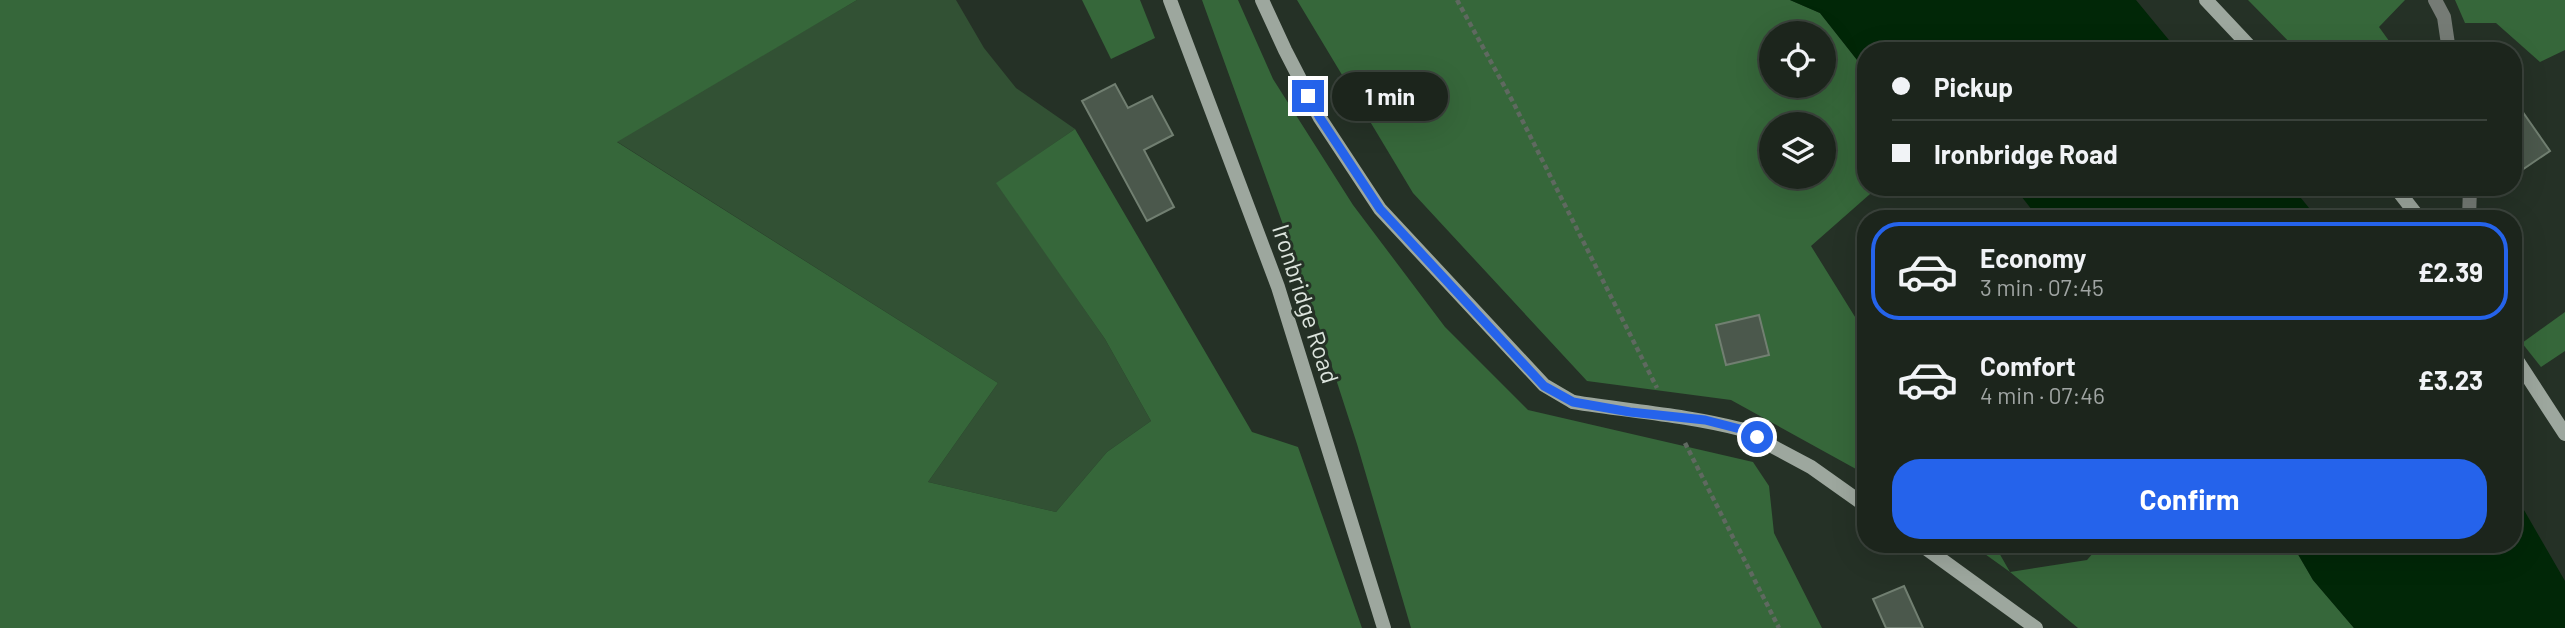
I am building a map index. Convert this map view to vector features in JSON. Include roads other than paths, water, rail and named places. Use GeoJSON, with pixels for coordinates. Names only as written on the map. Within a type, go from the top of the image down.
{"type":"FeatureCollection","features":[{"type":"Feature","properties":{"kind":"main road","name":"Ironbridge Road"},"geometry":{"type":"LineString","coordinates":[[1170,0],[1278,287],[1384,628]]}},
{"type":"Feature","properties":{"kind":"main road"},"geometry":{"type":"LineString","coordinates":[[1262,0],[1320,118],[1380,209],[1544,386],[1573,402],[1630,412],[1705,420],[1740,429],[1811,467],[1857,500]]}},
{"type":"Feature","properties":{"kind":"main road"},"geometry":{"type":"LineString","coordinates":[[2206,0],[2246,42]]}},
{"type":"Feature","properties":{"kind":"main road"},"geometry":{"type":"LineString","coordinates":[[2402,196],[2413,210]]}},
{"type":"Feature","properties":{"kind":"main road"},"geometry":{"type":"LineString","coordinates":[[2522,368],[2565,434]]}},
{"type":"Feature","properties":{"kind":"main road"},"geometry":{"type":"LineString","coordinates":[[1932,553],[2036,628]]}},
{"type":"Feature","properties":{"kind":"street"},"geometry":{"type":"LineString","coordinates":[[2435,0],[2444,17],[2448,42]]}}]}
